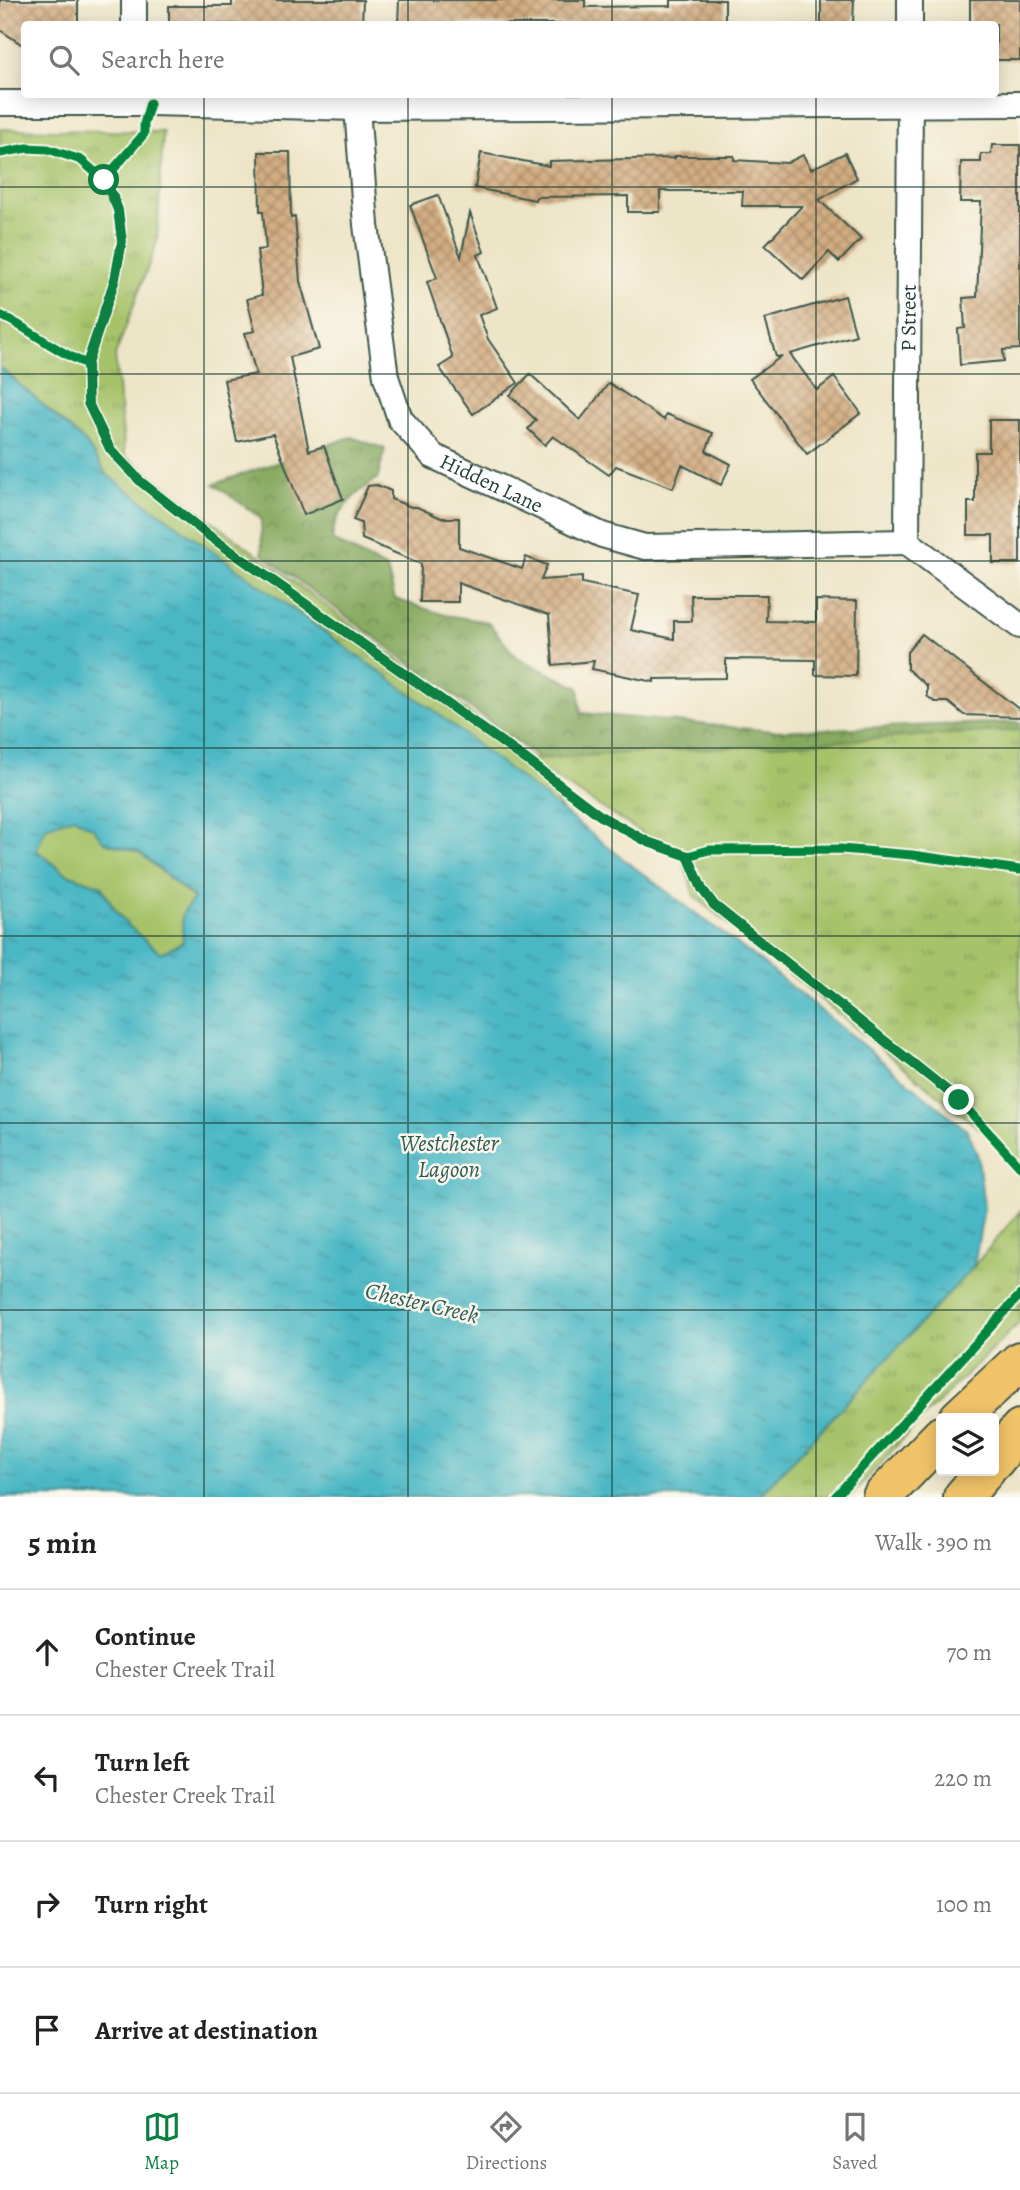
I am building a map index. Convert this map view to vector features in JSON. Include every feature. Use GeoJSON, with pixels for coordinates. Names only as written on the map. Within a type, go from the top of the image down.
{"type":"FeatureCollection","features":[{"type":"Feature","properties":{"kind":"main road"},"geometry":{"type":"LineString","coordinates":[[964,1413],[1020,1361]]}},
{"type":"Feature","properties":{"kind":"main road"},"geometry":{"type":"LineString","coordinates":[[999,1455],[1020,1429]]}},
{"type":"Feature","properties":{"kind":"main road"},"geometry":{"type":"LineString","coordinates":[[882,1497],[936,1441]]}},
{"type":"Feature","properties":{"kind":"main road"},"geometry":{"type":"LineString","coordinates":[[963,1497],[981,1476]]}},
{"type":"Feature","properties":{"kind":"street"},"geometry":{"type":"LineString","coordinates":[[134,0],[134,21]]}},
{"type":"Feature","properties":{"kind":"street"},"geometry":{"type":"LineString","coordinates":[[910,0],[910,21]]}},
{"type":"Feature","properties":{"kind":"street"},"geometry":{"type":"LineString","coordinates":[[0,103],[134,99],[357,108],[910,100],[1020,104]]}},
{"type":"Feature","properties":{"kind":"street","name":"P Street"},"geometry":{"type":"LineString","coordinates":[[907,542],[910,100]]}},
{"type":"Feature","properties":{"kind":"street","name":"Hidden Lane"},"geometry":{"type":"LineString","coordinates":[[357,108],[366,225],[386,377],[400,419],[433,456],[602,535],[646,547],[907,542]]}},
{"type":"Feature","properties":{"kind":"street"},"geometry":{"type":"LineString","coordinates":[[907,542],[1020,626]]}},
{"type":"Feature","properties":{"kind":"green space"},"geometry":{"type":"Polygon","coordinates":[[[0,129],[163,132],[157,242],[115,356],[125,456],[531,759],[1020,730],[1020,1166],[1008,1152],[694,896],[683,859],[536,766],[593,862],[0,440],[0,129]]]}},
{"type":"Feature","properties":{"kind":"green space"},"geometry":{"type":"Polygon","coordinates":[[[351,437],[385,449],[378,478],[354,496],[341,512],[336,520],[332,540],[387,569],[395,599],[445,615],[488,622],[516,657],[579,688],[581,713],[773,731],[1020,722],[1020,858],[575,785],[262,554],[261,518],[214,484],[351,437]]]}},
{"type":"Feature","properties":{"kind":"green space"},"geometry":{"type":"Polygon","coordinates":[[[73,816],[93,828],[104,842],[139,852],[194,899],[182,914],[183,942],[161,953],[127,924],[102,886],[67,874],[36,850],[46,827],[73,816]]]}},
{"type":"Feature","properties":{"kind":"green space"},"geometry":{"type":"Polygon","coordinates":[[[1020,1211],[1020,1322],[919,1421],[850,1497],[758,1497],[974,1266],[1020,1211]]]}},
{"type":"Feature","properties":{"kind":"water","name":"Westchester Lagoon"},"geometry":{"type":"Polygon","coordinates":[[[0,367],[86,443],[107,475],[433,710],[635,868],[760,961],[968,1131],[978,1157],[984,1208],[974,1266],[758,1497],[0,1497],[0,367]],[[73,817],[46,827],[36,850],[67,874],[102,886],[113,907],[127,924],[161,953],[183,942],[182,914],[194,898],[139,852],[104,842],[93,828],[73,817]]]}},
{"type":"Feature","properties":{"kind":"building"},"geometry":{"type":"Polygon","coordinates":[[[0,0],[78,0],[78,21],[21,21],[21,44],[0,30],[0,0]]]}},
{"type":"Feature","properties":{"kind":"building"},"geometry":{"type":"Polygon","coordinates":[[[232,0],[363,0],[362,21],[169,21],[169,6],[232,6],[232,0]]]}},
{"type":"Feature","properties":{"kind":"building"},"geometry":{"type":"Polygon","coordinates":[[[399,0],[585,0],[585,7],[671,6],[671,0],[725,0],[725,21],[398,21],[399,0]]]}},
{"type":"Feature","properties":{"kind":"building"},"geometry":{"type":"Polygon","coordinates":[[[821,0],[854,0],[853,21],[821,21],[821,0]]]}},
{"type":"Feature","properties":{"kind":"building"},"geometry":{"type":"Polygon","coordinates":[[[970,0],[1020,0],[1020,60],[999,60],[999,21],[970,21],[970,0]]]}},
{"type":"Feature","properties":{"kind":"building"},"geometry":{"type":"Polygon","coordinates":[[[992,145],[1020,145],[1020,349],[1003,350],[1004,361],[960,365],[958,329],[965,328],[963,298],[977,297],[981,202],[960,202],[961,162],[981,162],[981,154],[991,154],[992,145]]]}},
{"type":"Feature","properties":{"kind":"building"},"geometry":{"type":"Polygon","coordinates":[[[259,152],[290,152],[291,218],[295,217],[300,281],[319,349],[290,357],[309,451],[324,446],[343,499],[304,515],[273,434],[237,442],[224,380],[256,374],[245,333],[255,331],[247,299],[262,295],[257,250],[266,249],[263,211],[260,211],[259,152]]]}},
{"type":"Feature","properties":{"kind":"building"},"geometry":{"type":"Polygon","coordinates":[[[481,153],[549,166],[549,161],[675,156],[734,156],[734,160],[787,163],[803,155],[811,169],[845,153],[857,178],[819,200],[861,239],[839,262],[829,252],[803,280],[765,245],[802,206],[742,206],[743,191],[660,191],[660,212],[628,212],[628,196],[536,197],[535,200],[475,188],[481,153]]]}},
{"type":"Feature","properties":{"kind":"building"},"geometry":{"type":"Polygon","coordinates":[[[438,195],[461,257],[470,213],[484,252],[478,255],[497,308],[479,315],[488,339],[518,383],[473,414],[439,367],[453,358],[427,282],[437,278],[410,205],[438,195]]]}},
{"type":"Feature","properties":{"kind":"building"},"geometry":{"type":"Polygon","coordinates":[[[845,296],[856,335],[790,354],[817,390],[834,377],[861,413],[807,454],[750,379],[782,356],[776,357],[765,319],[845,296]]]}},
{"type":"Feature","properties":{"kind":"building"},"geometry":{"type":"Polygon","coordinates":[[[530,374],[580,420],[609,383],[664,420],[666,414],[713,433],[706,451],[731,464],[721,485],[682,465],[673,488],[616,466],[609,475],[553,436],[545,445],[528,429],[536,420],[510,395],[530,374]]]}},
{"type":"Feature","properties":{"kind":"building"},"geometry":{"type":"Polygon","coordinates":[[[989,420],[1020,420],[1020,563],[993,563],[993,535],[968,535],[968,502],[975,502],[975,452],[989,452],[989,420]]]}},
{"type":"Feature","properties":{"kind":"building"},"geometry":{"type":"Polygon","coordinates":[[[377,485],[391,491],[391,499],[441,518],[459,518],[459,547],[522,569],[526,557],[547,565],[541,580],[582,577],[582,583],[639,595],[631,630],[674,639],[674,621],[692,621],[691,595],[767,595],[766,621],[816,622],[816,600],[857,601],[856,676],[815,675],[815,660],[726,659],[726,678],[654,679],[654,682],[592,669],[594,661],[553,665],[549,615],[458,583],[458,602],[420,602],[421,564],[362,539],[361,523],[353,520],[368,486],[377,485]]]}},
{"type":"Feature","properties":{"kind":"building"},"geometry":{"type":"Polygon","coordinates":[[[922,634],[1020,710],[1020,717],[964,715],[948,702],[935,702],[927,696],[927,686],[907,669],[907,652],[922,634]]]}},
{"type":"Feature","properties":{"kind":"cycle path"},"geometry":{"type":"LineString","coordinates":[[104,180],[144,134],[150,103]]}},
{"type":"Feature","properties":{"kind":"cycle path"},"geometry":{"type":"LineString","coordinates":[[0,153],[27,148],[48,149],[81,160],[104,180],[113,195],[122,241],[115,279],[87,364],[88,403],[110,449],[141,482],[208,535],[526,759],[602,817],[648,842],[688,856],[709,850],[841,849],[912,855],[1020,870]]}},
{"type":"Feature","properties":{"kind":"cycle path"},"geometry":{"type":"LineString","coordinates":[[0,315],[87,364]]}},
{"type":"Feature","properties":{"kind":"cycle path"},"geometry":{"type":"LineString","coordinates":[[688,856],[702,889],[714,905],[959,1100],[1020,1167]]}},
{"type":"Feature","properties":{"kind":"cycle path"},"geometry":{"type":"LineString","coordinates":[[835,1497],[1020,1295]]}},
{"type":"Feature","properties":{"kind":"route"},"geometry":{"type":"LineString","coordinates":[[104,180],[118,210],[122,242],[115,279],[87,364],[88,403],[110,449],[141,482],[208,535],[526,760],[602,817],[648,842],[688,856],[702,889],[714,905],[959,1100]]}},
{"type":"Feature","properties":{"kind":"water label","name":"Chester Creek"},"geometry":{"type":"Point","coordinates":[422,1303]}}]}
